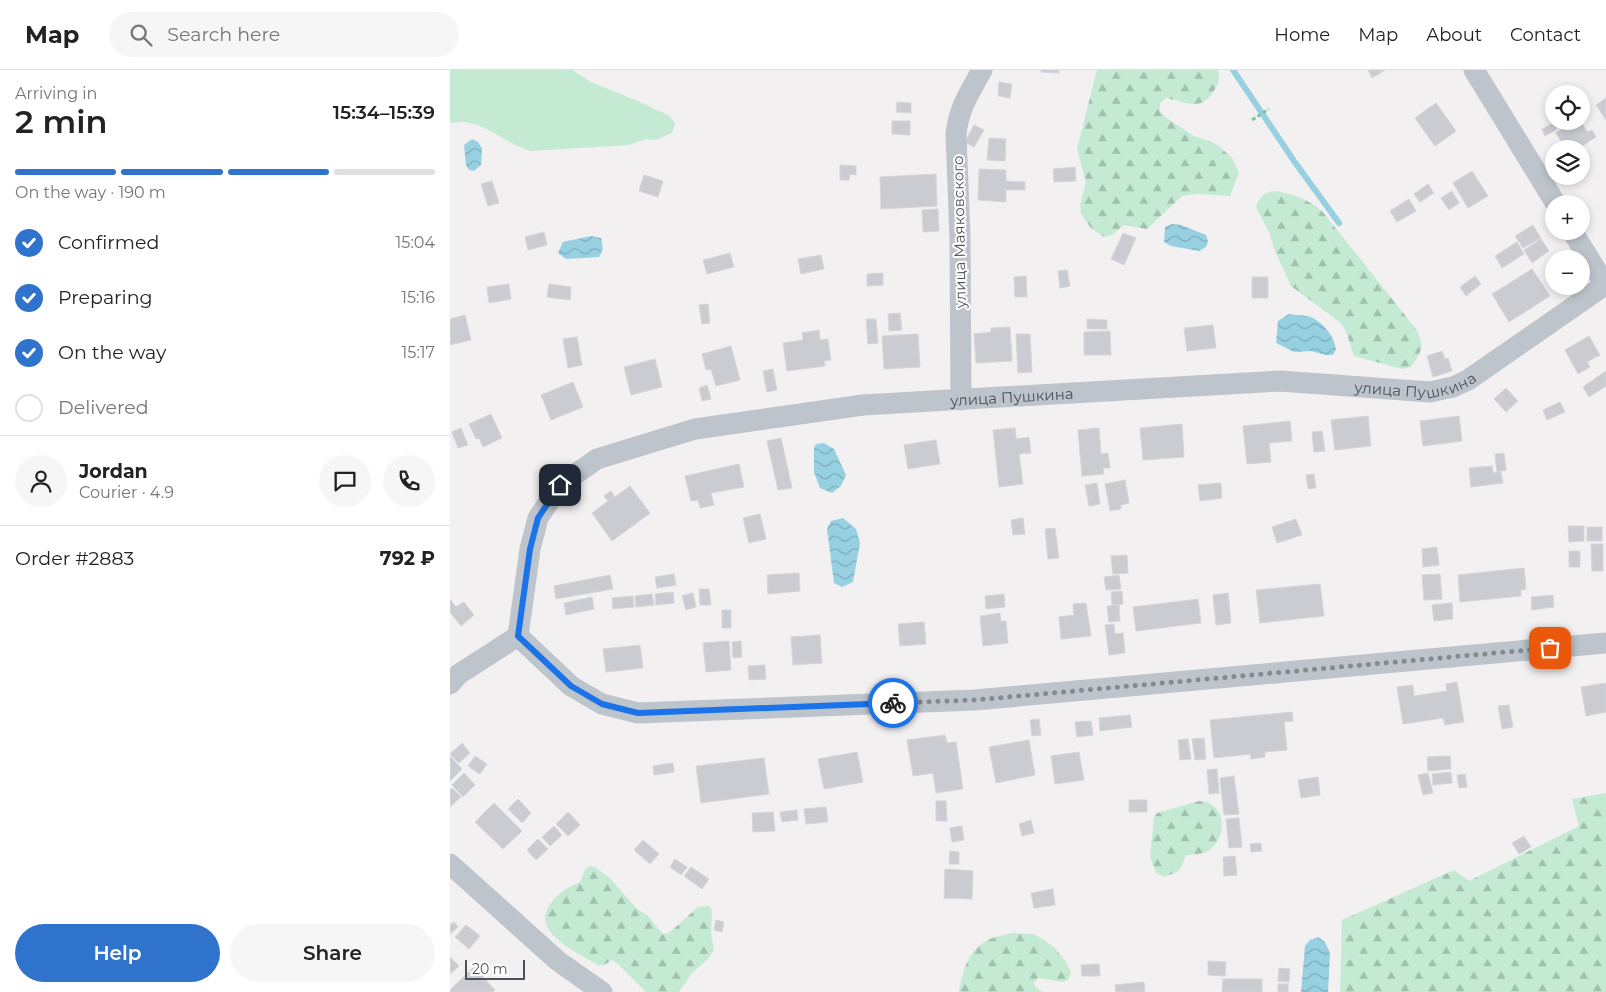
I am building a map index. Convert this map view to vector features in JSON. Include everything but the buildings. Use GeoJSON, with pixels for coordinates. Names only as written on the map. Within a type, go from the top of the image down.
{"type":"FeatureCollection","features":[{"type":"Feature","properties":{"kind":"street","name":"улица Маяковского"},"geometry":{"type":"LineString","coordinates":[[961,400],[960,237],[956,135],[960,112],[982,70]]}},
{"type":"Feature","properties":{"kind":"street"},"geometry":{"type":"LineString","coordinates":[[1474,70],[1550,195]]}},
{"type":"Feature","properties":{"kind":"street"},"geometry":{"type":"LineString","coordinates":[[1578,240],[1605,285]]}},
{"type":"Feature","properties":{"kind":"street","name":"улица Пушкина"},"geometry":{"type":"LineString","coordinates":[[518,636],[530,549],[538,518],[560,485],[597,459],[695,429],[863,405],[1280,381],[1430,392],[1453,387],[1468,380],[1605,285]]}},
{"type":"Feature","properties":{"kind":"street"},"geometry":{"type":"LineString","coordinates":[[450,684],[459,674],[518,636],[571,686],[602,704],[638,713],[975,700],[1606,643]]}},
{"type":"Feature","properties":{"kind":"street"},"geometry":{"type":"LineString","coordinates":[[450,864],[558,962],[602,992]]}},
{"type":"Feature","properties":{"kind":"path"},"geometry":{"type":"LineString","coordinates":[[1252,120],[1269,109]]}},
{"type":"Feature","properties":{"kind":"green space"},"geometry":{"type":"Polygon","coordinates":[[[450,70],[572,70],[591,82],[670,116],[675,124],[672,133],[655,140],[646,139],[629,145],[531,151],[515,145],[478,125],[465,122],[450,123],[450,70]]]}},
{"type":"Feature","properties":{"kind":"green space"},"geometry":{"type":"Polygon","coordinates":[[[1097,70],[1218,70],[1219,78],[1217,85],[1205,101],[1194,104],[1166,98],[1160,103],[1160,111],[1165,117],[1194,136],[1220,147],[1232,158],[1239,173],[1230,196],[1197,194],[1182,196],[1147,229],[1124,225],[1112,235],[1104,237],[1091,228],[1081,214],[1080,205],[1086,182],[1077,149],[1097,70]]]}},
{"type":"Feature","properties":{"kind":"green space"},"geometry":{"type":"Polygon","coordinates":[[[1275,191],[1300,198],[1322,211],[1416,329],[1421,340],[1421,349],[1411,367],[1402,369],[1354,356],[1346,331],[1341,323],[1291,286],[1274,249],[1269,232],[1256,207],[1263,195],[1275,191]]]}},
{"type":"Feature","properties":{"kind":"green space"},"geometry":{"type":"Polygon","coordinates":[[[1606,793],[1606,992],[1340,992],[1342,920],[1454,870],[1469,881],[1579,826],[1572,799],[1606,793]]]}},
{"type":"Feature","properties":{"kind":"green space"},"geometry":{"type":"Polygon","coordinates":[[[1199,801],[1214,806],[1219,812],[1222,826],[1221,834],[1217,841],[1206,852],[1186,855],[1179,871],[1164,877],[1156,873],[1150,857],[1154,817],[1157,813],[1199,801]]]}},
{"type":"Feature","properties":{"kind":"green space"},"geometry":{"type":"Polygon","coordinates":[[[591,866],[610,878],[636,908],[648,916],[663,934],[669,933],[698,907],[709,906],[712,910],[711,933],[714,950],[708,959],[692,973],[679,992],[646,992],[617,963],[612,960],[604,965],[598,965],[571,949],[553,935],[547,926],[545,917],[548,908],[562,892],[580,882],[586,868],[591,866]]]}},
{"type":"Feature","properties":{"kind":"green space"},"geometry":{"type":"Polygon","coordinates":[[[1013,933],[1034,934],[1054,947],[1071,972],[1069,979],[1063,982],[1038,978],[1034,982],[1035,987],[1043,992],[959,992],[968,961],[977,948],[990,939],[1013,933]]]}},
{"type":"Feature","properties":{"kind":"water"},"geometry":{"type":"Polygon","coordinates":[[[472,139],[478,142],[482,148],[481,165],[474,171],[469,170],[466,165],[464,145],[472,139]]]}},
{"type":"Feature","properties":{"kind":"water"},"geometry":{"type":"Polygon","coordinates":[[[1172,224],[1181,225],[1206,235],[1208,242],[1206,247],[1199,251],[1171,246],[1164,242],[1165,227],[1172,224]]]}},
{"type":"Feature","properties":{"kind":"water"},"geometry":{"type":"Polygon","coordinates":[[[591,236],[601,238],[603,249],[599,257],[566,259],[558,253],[563,242],[591,236]]]}},
{"type":"Feature","properties":{"kind":"water"},"geometry":{"type":"Polygon","coordinates":[[[1289,314],[1310,317],[1321,324],[1333,340],[1336,349],[1333,355],[1311,351],[1294,352],[1276,343],[1278,321],[1289,314]]]}},
{"type":"Feature","properties":{"kind":"water"},"geometry":{"type":"Polygon","coordinates":[[[824,443],[834,449],[846,475],[841,486],[832,493],[820,488],[814,472],[814,448],[816,444],[824,443]]]}},
{"type":"Feature","properties":{"kind":"water"},"geometry":{"type":"Polygon","coordinates":[[[843,518],[856,529],[860,543],[853,582],[842,587],[834,583],[827,529],[831,521],[843,518]]]}},
{"type":"Feature","properties":{"kind":"water"},"geometry":{"type":"Polygon","coordinates":[[[1318,937],[1325,942],[1330,953],[1328,992],[1301,992],[1305,946],[1310,940],[1318,937]]]}},
{"type":"Feature","properties":{"kind":"waterway"},"geometry":{"type":"LineString","coordinates":[[1233,70],[1294,161],[1339,223]]}},
{"type":"Feature","properties":{"kind":"way so far"},"geometry":{"type":"LineString","coordinates":[[893,703],[975,700],[1550,648]]}},
{"type":"Feature","properties":{"kind":"route"},"geometry":{"type":"LineString","coordinates":[[560,485],[538,518],[530,549],[518,636],[571,686],[602,704],[638,713],[893,703]]}}]}
